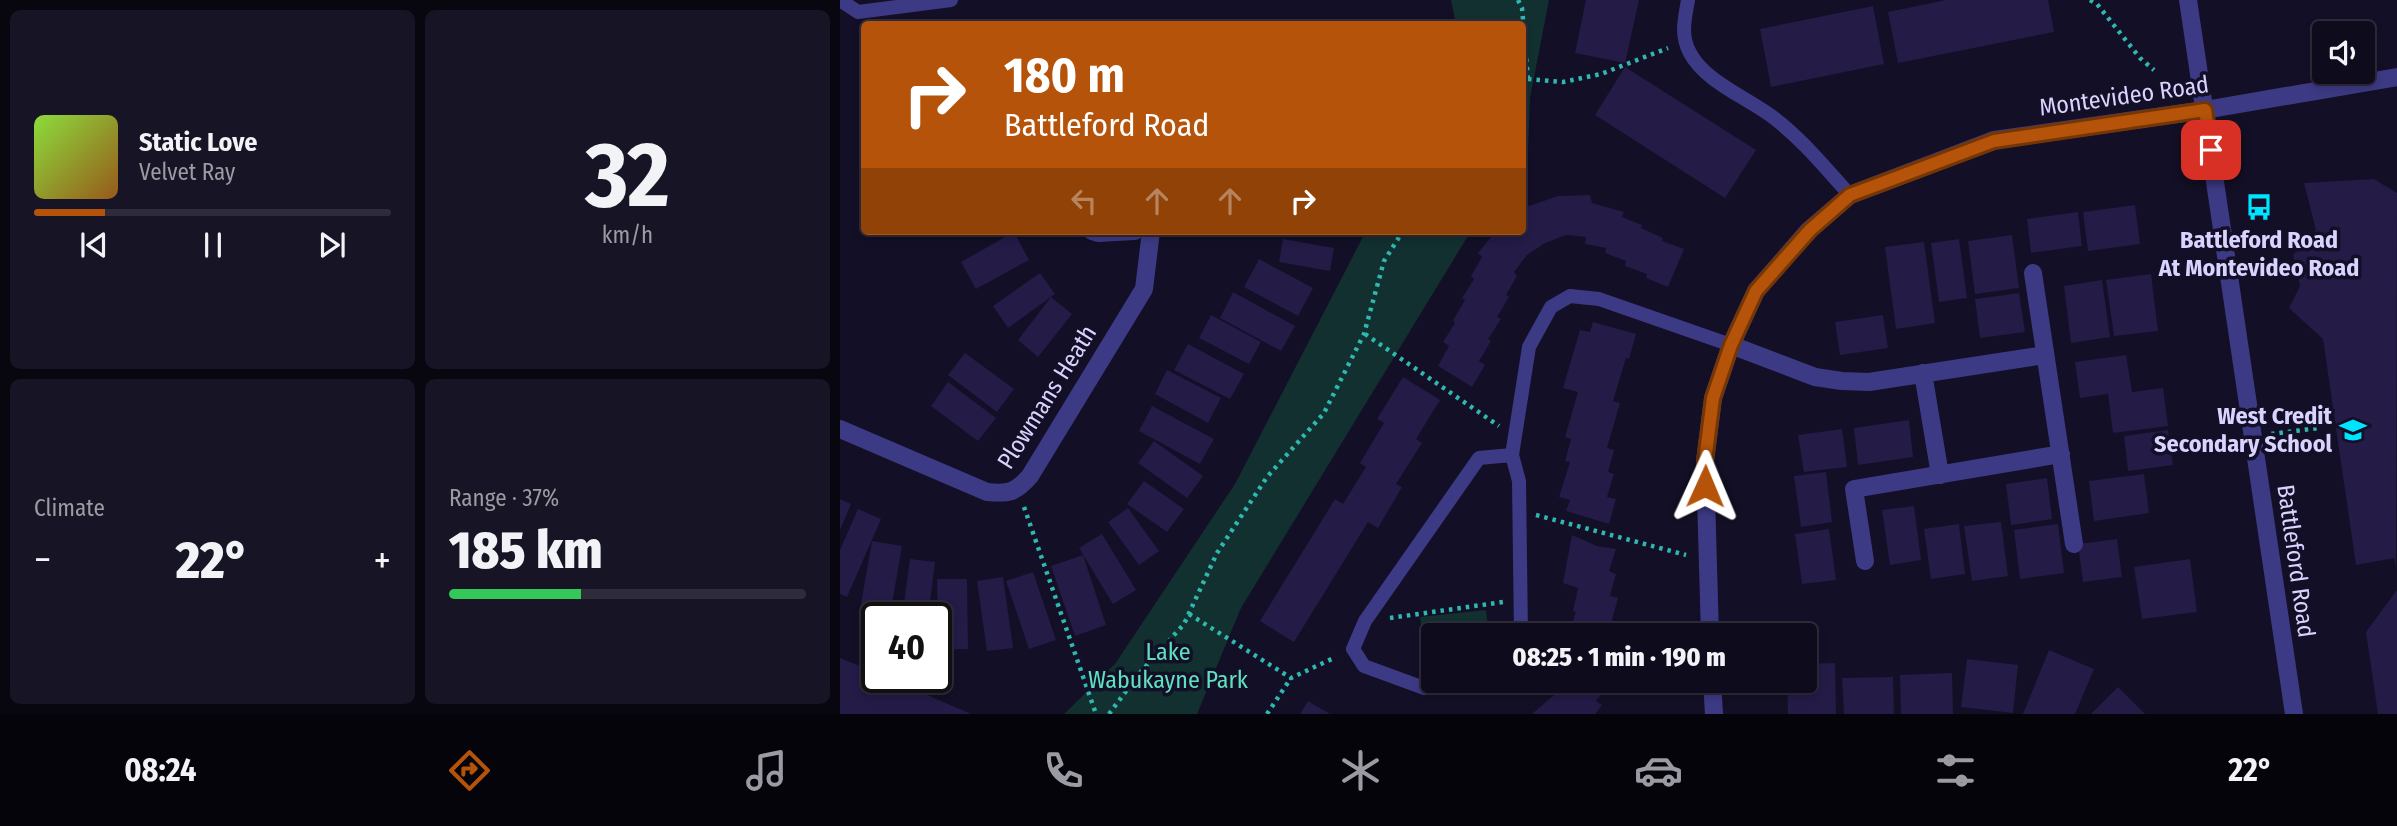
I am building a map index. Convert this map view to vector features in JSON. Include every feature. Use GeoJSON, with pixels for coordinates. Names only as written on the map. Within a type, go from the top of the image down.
{"type":"FeatureCollection","features":[{"type":"Feature","properties":{"kind":"street","name":"Battleford Road"},"geometry":{"type":"LineString","coordinates":[[2188,0],[2294,714]]}},
{"type":"Feature","properties":{"kind":"street","name":"Montevideo Road"},"geometry":{"type":"LineString","coordinates":[[1710,623],[1705,461],[1713,398],[1731,345],[1756,291],[1810,230],[1850,195],[1994,141],[2205,110],[2397,77]]}},
{"type":"Feature","properties":{"kind":"street","name":"Plowmans Heath"},"geometry":{"type":"LineString","coordinates":[[840,429],[986,492],[1003,494],[1018,489],[1030,476],[1144,289],[1151,235]]}},
{"type":"Feature","properties":{"kind":"street"},"geometry":{"type":"LineString","coordinates":[[2033,273],[2074,544]]}},
{"type":"Feature","properties":{"kind":"street"},"geometry":{"type":"LineString","coordinates":[[1731,345],[1815,377],[1869,382],[2045,355]]}},
{"type":"Feature","properties":{"kind":"street"},"geometry":{"type":"LineString","coordinates":[[1923,373],[1940,475]]}},
{"type":"Feature","properties":{"kind":"street"},"geometry":{"type":"LineString","coordinates":[[1865,561],[1854,489],[2061,454]]}},
{"type":"Feature","properties":{"kind":"street"},"geometry":{"type":"LineString","coordinates":[[1713,693],[1714,714]]}},
{"type":"Feature","properties":{"kind":"lane"},"geometry":{"type":"LineString","coordinates":[[840,0],[858,12],[951,0]]}},
{"type":"Feature","properties":{"kind":"lane"},"geometry":{"type":"LineString","coordinates":[[1690,0],[1684,24],[1685,42],[1702,70],[1775,119],[1796,137],[1850,195]]}},
{"type":"Feature","properties":{"kind":"lane"},"geometry":{"type":"LineString","coordinates":[[1521,623],[1519,481],[1512,455],[1529,346],[1551,307],[1570,296],[1599,299],[1731,345]]}},
{"type":"Feature","properties":{"kind":"lane"},"geometry":{"type":"LineString","coordinates":[[1421,687],[1364,666],[1353,649],[1365,621],[1479,458],[1512,455]]}},
{"type":"Feature","properties":{"kind":"path"},"geometry":{"type":"LineString","coordinates":[[1518,0],[1523,21]]}},
{"type":"Feature","properties":{"kind":"path"},"geometry":{"type":"LineString","coordinates":[[2090,0],[2097,4],[2140,58],[2154,70]]}},
{"type":"Feature","properties":{"kind":"path"},"geometry":{"type":"LineString","coordinates":[[1528,79],[1563,82],[1601,74],[1685,42]]}},
{"type":"Feature","properties":{"kind":"path"},"geometry":{"type":"LineString","coordinates":[[1526,55],[1526,82]]}},
{"type":"Feature","properties":{"kind":"path"},"geometry":{"type":"LineString","coordinates":[[1110,714],[1138,675],[1184,624],[1217,553],[1267,477],[1324,413],[1364,334],[1384,261],[1400,235]]}},
{"type":"Feature","properties":{"kind":"path"},"geometry":{"type":"LineString","coordinates":[[1364,334],[1514,436]]}},
{"type":"Feature","properties":{"kind":"path"},"geometry":{"type":"LineString","coordinates":[[2253,436],[2319,428]]}},
{"type":"Feature","properties":{"kind":"path"},"geometry":{"type":"LineString","coordinates":[[1018,489],[1096,714]]}},
{"type":"Feature","properties":{"kind":"path"},"geometry":{"type":"LineString","coordinates":[[1519,510],[1707,561]]}},
{"type":"Feature","properties":{"kind":"path"},"geometry":{"type":"LineString","coordinates":[[1365,621],[1521,599]]}},
{"type":"Feature","properties":{"kind":"path"},"geometry":{"type":"LineString","coordinates":[[1188,614],[1291,678]]}},
{"type":"Feature","properties":{"kind":"path"},"geometry":{"type":"LineString","coordinates":[[1267,714],[1291,678],[1353,649]]}},
{"type":"Feature","properties":{"kind":"green space"},"geometry":{"type":"Polygon","coordinates":[[[1451,0],[1549,0],[1530,98],[1526,180],[1526,21],[1455,21],[1451,0]]]}},
{"type":"Feature","properties":{"kind":"green space","name":"Lake Wabukayne Park"},"geometry":{"type":"Polygon","coordinates":[[[1364,235],[1469,235],[1241,608],[1197,714],[1064,714],[1115,664],[1235,484],[1364,235]]]}},
{"type":"Feature","properties":{"kind":"green space"},"geometry":{"type":"Polygon","coordinates":[[[1486,610],[1488,623],[1421,625],[1420,617],[1486,610]]]}},
{"type":"Feature","properties":{"kind":"building"},"geometry":{"type":"Polygon","coordinates":[[[1586,0],[1639,0],[1625,63],[1575,53],[1586,0]]]}},
{"type":"Feature","properties":{"kind":"building"},"geometry":{"type":"Polygon","coordinates":[[[1946,0],[2048,0],[2054,32],[1898,63],[1888,12],[1946,0]]]}},
{"type":"Feature","properties":{"kind":"building"},"geometry":{"type":"Polygon","coordinates":[[[1873,6],[1884,64],[1771,87],[1760,29],[1873,6]]]}},
{"type":"Feature","properties":{"kind":"building"},"geometry":{"type":"Polygon","coordinates":[[[1625,67],[1756,150],[1725,198],[1595,115],[1625,67]]]}},
{"type":"Feature","properties":{"kind":"building"},"geometry":{"type":"Polygon","coordinates":[[[2374,179],[2397,193],[2396,567],[2394,558],[2356,565],[2323,339],[2289,308],[2300,286],[2293,255],[2316,230],[2304,183],[2374,179]]]}},
{"type":"Feature","properties":{"kind":"building"},"geometry":{"type":"Polygon","coordinates":[[[1590,195],[1592,203],[1624,212],[1622,217],[1642,225],[1641,228],[1663,238],[1662,241],[1684,249],[1668,287],[1646,278],[1647,274],[1625,266],[1626,261],[1605,253],[1606,248],[1585,244],[1586,237],[1566,235],[1545,243],[1527,255],[1514,272],[1517,276],[1497,317],[1501,319],[1488,339],[1491,341],[1479,361],[1485,365],[1472,387],[1438,366],[1449,346],[1443,342],[1455,323],[1453,320],[1465,300],[1462,298],[1474,279],[1471,276],[1482,257],[1478,253],[1493,235],[1526,235],[1526,207],[1558,196],[1590,195]]]}},
{"type":"Feature","properties":{"kind":"building"},"geometry":{"type":"Polygon","coordinates":[[[2135,205],[2140,244],[2088,251],[2083,212],[2135,205]]]}},
{"type":"Feature","properties":{"kind":"building"},"geometry":{"type":"Polygon","coordinates":[[[2078,212],[2082,246],[2031,253],[2027,219],[2078,212]]]}},
{"type":"Feature","properties":{"kind":"building"},"geometry":{"type":"Polygon","coordinates":[[[1009,235],[1016,235],[1029,260],[976,289],[961,262],[1009,235]]]}},
{"type":"Feature","properties":{"kind":"building"},"geometry":{"type":"Polygon","coordinates":[[[2012,235],[2019,288],[1975,294],[1968,241],[2012,235]]]}},
{"type":"Feature","properties":{"kind":"building"},"geometry":{"type":"Polygon","coordinates":[[[1283,239],[1334,248],[1330,271],[1279,262],[1283,239]]]}},
{"type":"Feature","properties":{"kind":"building"},"geometry":{"type":"Polygon","coordinates":[[[1959,239],[1967,298],[1939,302],[1931,243],[1959,239]]]}},
{"type":"Feature","properties":{"kind":"building"},"geometry":{"type":"Polygon","coordinates":[[[1924,242],[1935,323],[1896,329],[1885,247],[1924,242]]]}},
{"type":"Feature","properties":{"kind":"building"},"geometry":{"type":"Polygon","coordinates":[[[1259,259],[1313,288],[1298,316],[1244,287],[1259,259]]]}},
{"type":"Feature","properties":{"kind":"building"},"geometry":{"type":"Polygon","coordinates":[[[1040,273],[1055,294],[1008,328],[993,306],[1040,273]]]}},
{"type":"Feature","properties":{"kind":"building"},"geometry":{"type":"Polygon","coordinates":[[[2151,274],[2158,331],[2114,336],[2106,280],[2151,274]]]}},
{"type":"Feature","properties":{"kind":"building"},"geometry":{"type":"Polygon","coordinates":[[[2102,280],[2110,337],[2071,343],[2064,286],[2102,280]]]}},
{"type":"Feature","properties":{"kind":"building"},"geometry":{"type":"Polygon","coordinates":[[[1233,292],[1295,326],[1281,351],[1220,318],[1233,292]]]}},
{"type":"Feature","properties":{"kind":"building"},"geometry":{"type":"Polygon","coordinates":[[[2019,293],[2025,332],[1980,338],[1975,299],[2019,293]]]}},
{"type":"Feature","properties":{"kind":"building"},"geometry":{"type":"Polygon","coordinates":[[[1051,297],[1072,314],[1038,357],[1018,340],[1051,297]]]}},
{"type":"Feature","properties":{"kind":"building"},"geometry":{"type":"Polygon","coordinates":[[[1211,315],[1261,342],[1249,364],[1199,338],[1211,315]]]}},
{"type":"Feature","properties":{"kind":"building"},"geometry":{"type":"Polygon","coordinates":[[[1883,315],[1888,348],[1840,355],[1835,322],[1883,315]]]}},
{"type":"Feature","properties":{"kind":"building"},"geometry":{"type":"Polygon","coordinates":[[[1593,322],[1636,334],[1613,401],[1620,403],[1607,448],[1614,450],[1608,472],[1614,474],[1607,497],[1616,499],[1609,524],[1566,511],[1570,500],[1559,497],[1570,462],[1565,461],[1571,439],[1565,437],[1578,392],[1563,388],[1580,330],[1590,332],[1593,322]]]}},
{"type":"Feature","properties":{"kind":"building"},"geometry":{"type":"Polygon","coordinates":[[[1188,344],[1244,374],[1230,399],[1174,370],[1188,344]]]}},
{"type":"Feature","properties":{"kind":"building"},"geometry":{"type":"Polygon","coordinates":[[[965,353],[1014,389],[997,412],[948,375],[965,353]]]}},
{"type":"Feature","properties":{"kind":"building"},"geometry":{"type":"Polygon","coordinates":[[[2126,355],[2132,392],[2163,388],[2168,426],[2113,433],[2108,394],[2080,398],[2075,362],[2126,355]]]}},
{"type":"Feature","properties":{"kind":"building"},"geometry":{"type":"Polygon","coordinates":[[[1167,370],[1221,398],[1208,423],[1155,394],[1167,370]]]}},
{"type":"Feature","properties":{"kind":"building"},"geometry":{"type":"Polygon","coordinates":[[[1403,377],[1440,400],[1416,439],[1422,443],[1396,484],[1402,487],[1378,528],[1368,522],[1294,642],[1260,621],[1335,499],[1343,504],[1366,467],[1360,463],[1384,423],[1377,419],[1403,377]]]}},
{"type":"Feature","properties":{"kind":"building"},"geometry":{"type":"Polygon","coordinates":[[[948,382],[996,418],[978,441],[931,406],[948,382]]]}},
{"type":"Feature","properties":{"kind":"building"},"geometry":{"type":"Polygon","coordinates":[[[1152,406],[1214,439],[1200,464],[1139,431],[1152,406]]]}},
{"type":"Feature","properties":{"kind":"building"},"geometry":{"type":"Polygon","coordinates":[[[1909,420],[1913,457],[1858,465],[1854,428],[1909,420]]]}},
{"type":"Feature","properties":{"kind":"building"},"geometry":{"type":"Polygon","coordinates":[[[1842,429],[1847,467],[1804,472],[1798,435],[1842,429]]]}},
{"type":"Feature","properties":{"kind":"building"},"geometry":{"type":"Polygon","coordinates":[[[2168,430],[2173,465],[2128,471],[2124,436],[2168,430]]]}},
{"type":"Feature","properties":{"kind":"building"},"geometry":{"type":"Polygon","coordinates":[[[1154,441],[1203,476],[1187,498],[1138,463],[1154,441]]]}},
{"type":"Feature","properties":{"kind":"building"},"geometry":{"type":"Polygon","coordinates":[[[1826,472],[1832,522],[1801,527],[1794,476],[1826,472]]]}},
{"type":"Feature","properties":{"kind":"building"},"geometry":{"type":"Polygon","coordinates":[[[2144,474],[2149,513],[2094,521],[2089,481],[2144,474]]]}},
{"type":"Feature","properties":{"kind":"building"},"geometry":{"type":"Polygon","coordinates":[[[2047,478],[2052,519],[2011,525],[2006,484],[2047,478]]]}},
{"type":"Feature","properties":{"kind":"building"},"geometry":{"type":"Polygon","coordinates":[[[1144,481],[1184,509],[1167,532],[1127,504],[1144,481]]]}},
{"type":"Feature","properties":{"kind":"building"},"geometry":{"type":"Polygon","coordinates":[[[840,499],[851,504],[840,530],[840,499]]]}},
{"type":"Feature","properties":{"kind":"building"},"geometry":{"type":"Polygon","coordinates":[[[1914,506],[1921,560],[1890,565],[1882,510],[1914,506]]]}},
{"type":"Feature","properties":{"kind":"building"},"geometry":{"type":"Polygon","coordinates":[[[1128,508],[1159,551],[1139,565],[1108,522],[1128,508]]]}},
{"type":"Feature","properties":{"kind":"building"},"geometry":{"type":"Polygon","coordinates":[[[858,509],[881,519],[847,597],[840,594],[840,550],[858,509]]]}},
{"type":"Feature","properties":{"kind":"building"},"geometry":{"type":"Polygon","coordinates":[[[2001,522],[2008,576],[1972,581],[1964,526],[2001,522]]]}},
{"type":"Feature","properties":{"kind":"building"},"geometry":{"type":"Polygon","coordinates":[[[1959,524],[1965,574],[1931,579],[1924,529],[1959,524]]]}},
{"type":"Feature","properties":{"kind":"building"},"geometry":{"type":"Polygon","coordinates":[[[2058,524],[2064,573],[2020,579],[2014,530],[2058,524]]]}},
{"type":"Feature","properties":{"kind":"building"},"geometry":{"type":"Polygon","coordinates":[[[1829,529],[1836,580],[1802,584],[1795,534],[1829,529]]]}},
{"type":"Feature","properties":{"kind":"building"},"geometry":{"type":"Polygon","coordinates":[[[1102,534],[1136,590],[1113,604],[1079,548],[1102,534]]]}},
{"type":"Feature","properties":{"kind":"building"},"geometry":{"type":"Polygon","coordinates":[[[1572,535],[1597,546],[1616,549],[1609,571],[1616,574],[1610,596],[1618,598],[1612,620],[1619,623],[1572,623],[1578,588],[1563,583],[1572,535]]]}},
{"type":"Feature","properties":{"kind":"building"},"geometry":{"type":"Polygon","coordinates":[[[2117,539],[2122,577],[2083,582],[2078,544],[2117,539]]]}},
{"type":"Feature","properties":{"kind":"building"},"geometry":{"type":"Polygon","coordinates":[[[872,541],[902,546],[892,602],[861,602],[872,541]]]}},
{"type":"Feature","properties":{"kind":"building"},"geometry":{"type":"Polygon","coordinates":[[[1083,555],[1106,625],[1075,636],[1051,566],[1083,555]]]}},
{"type":"Feature","properties":{"kind":"building"},"geometry":{"type":"Polygon","coordinates":[[[910,559],[935,562],[930,602],[904,602],[910,559]]]}},
{"type":"Feature","properties":{"kind":"building"},"geometry":{"type":"Polygon","coordinates":[[[2190,559],[2197,612],[2142,619],[2134,567],[2190,559]]]}},
{"type":"Feature","properties":{"kind":"building"},"geometry":{"type":"Polygon","coordinates":[[[1033,572],[1056,640],[1029,649],[1006,581],[1033,572]]]}},
{"type":"Feature","properties":{"kind":"building"},"geometry":{"type":"Polygon","coordinates":[[[1003,577],[1013,648],[987,651],[977,581],[1003,577]]]}},
{"type":"Feature","properties":{"kind":"building"},"geometry":{"type":"Polygon","coordinates":[[[937,579],[967,579],[968,649],[952,649],[952,602],[937,602],[937,579]]]}},
{"type":"Feature","properties":{"kind":"building"},"geometry":{"type":"Polygon","coordinates":[[[2397,590],[2397,714],[2378,714],[2366,632],[2397,590]]]}},
{"type":"Feature","properties":{"kind":"building"},"geometry":{"type":"Polygon","coordinates":[[[2049,650],[2094,669],[2075,714],[2023,714],[2049,650]]]}},
{"type":"Feature","properties":{"kind":"building"},"geometry":{"type":"Polygon","coordinates":[[[840,658],[861,667],[861,693],[923,693],[971,714],[840,714],[840,658]]]}},
{"type":"Feature","properties":{"kind":"building"},"geometry":{"type":"Polygon","coordinates":[[[1967,659],[2018,665],[2013,713],[1961,707],[1967,659]]]}},
{"type":"Feature","properties":{"kind":"building"},"geometry":{"type":"Polygon","coordinates":[[[1835,663],[1836,714],[1788,714],[1787,693],[1817,693],[1817,664],[1835,663]]]}},
{"type":"Feature","properties":{"kind":"building"},"geometry":{"type":"Polygon","coordinates":[[[1952,673],[1953,714],[1901,714],[1900,675],[1952,673]]]}},
{"type":"Feature","properties":{"kind":"building"},"geometry":{"type":"Polygon","coordinates":[[[1893,677],[1894,714],[1844,714],[1842,678],[1893,677]]]}},
{"type":"Feature","properties":{"kind":"building"},"geometry":{"type":"Polygon","coordinates":[[[2118,687],[2145,714],[2091,714],[2118,687]]]}},
{"type":"Feature","properties":{"kind":"building"},"geometry":{"type":"Polygon","coordinates":[[[1602,693],[1596,701],[1602,705],[1595,714],[1532,714],[1554,695],[1602,693]]]}},
{"type":"Feature","properties":{"kind":"building"},"geometry":{"type":"Polygon","coordinates":[[[1308,701],[1330,714],[1300,714],[1308,701]]]}},
{"type":"Feature","properties":{"kind":"place","name":"Battleford Road At Montevideo Road"},"geometry":{"type":"Point","coordinates":[2259,207]}},
{"type":"Feature","properties":{"kind":"place","name":"West Credit Secondary School"},"geometry":{"type":"Point","coordinates":[2353,430]}},
{"type":"Feature","properties":{"kind":"route"},"geometry":{"type":"LineString","coordinates":[[1705,486],[1705,461],[1713,398],[1731,345],[1756,291],[1810,230],[1850,195],[1994,141],[2163,115],[2205,110],[2211,150]]}}]}
